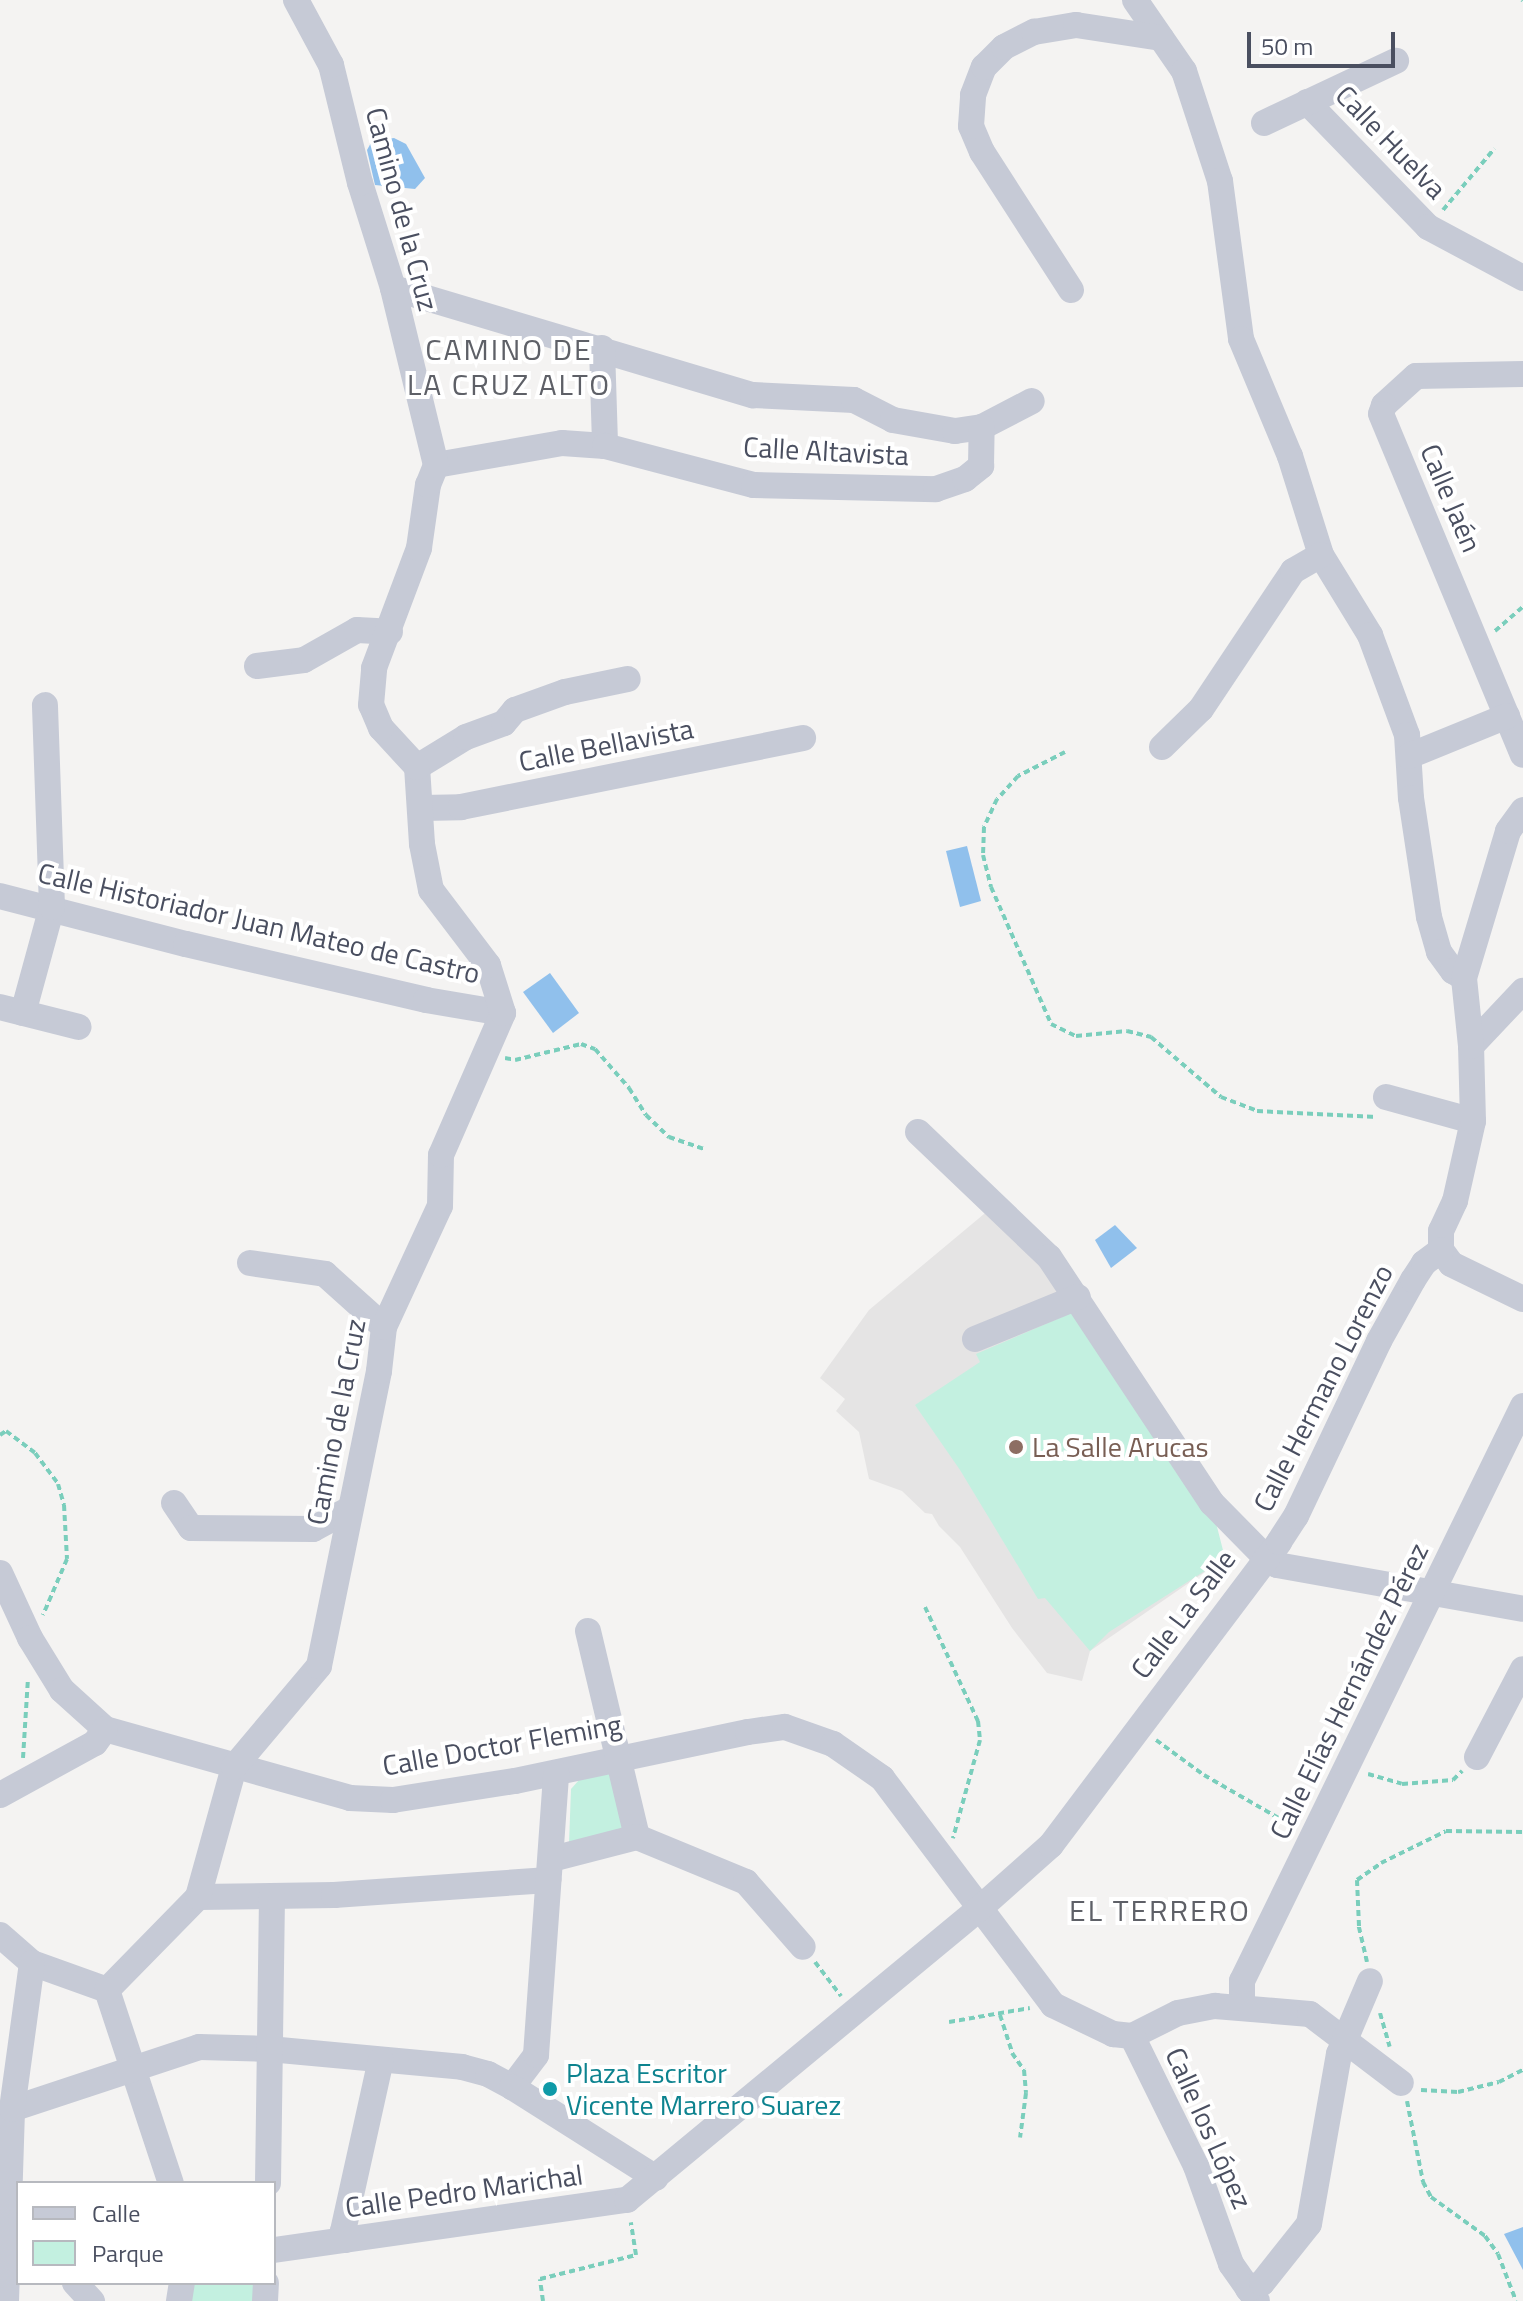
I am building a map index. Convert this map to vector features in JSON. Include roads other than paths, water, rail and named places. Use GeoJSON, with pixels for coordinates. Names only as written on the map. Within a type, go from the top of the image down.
{"type":"FeatureCollection","features":[{"type":"Feature","properties":{"kind":"street","name":"Camino de la Cruz"},"geometry":{"type":"LineString","coordinates":[[296,0],[331,65],[360,183],[393,288],[436,465],[428,485],[419,548],[374,668],[371,705],[381,728],[417,767]]}},
{"type":"Feature","properties":{"kind":"street"},"geometry":{"type":"LineString","coordinates":[[1136,0],[1184,71],[1215,166],[1241,339],[1290,456],[1321,555],[1370,635],[1407,735],[1429,917],[1439,952],[1453,971],[1464,978]]}},
{"type":"Feature","properties":{"kind":"street"},"geometry":{"type":"LineString","coordinates":[[1071,290],[982,152],[971,126],[973,95],[984,67],[1004,47],[1034,32],[1076,25],[1161,38]]}},
{"type":"Feature","properties":{"kind":"street","name":"Calle Huelva"},"geometry":{"type":"LineString","coordinates":[[1264,123],[1396,61]]}},
{"type":"Feature","properties":{"kind":"street","name":"Calle Huelva"},"geometry":{"type":"LineString","coordinates":[[1307,102],[1428,227],[1523,278]]}},
{"type":"Feature","properties":{"kind":"street"},"geometry":{"type":"LineString","coordinates":[[393,288],[753,395],[854,400],[893,420],[955,431],[982,427],[1032,401]]}},
{"type":"Feature","properties":{"kind":"street"},"geometry":{"type":"LineString","coordinates":[[602,348],[605,446]]}},
{"type":"Feature","properties":{"kind":"street","name":"Calle Jaén"},"geometry":{"type":"LineString","coordinates":[[1523,374],[1416,376],[1384,405],[1381,414],[1523,755]]}},
{"type":"Feature","properties":{"kind":"street","name":"Calle Altavista"},"geometry":{"type":"LineString","coordinates":[[436,465],[562,443],[605,446],[754,485],[936,489],[965,479],[981,466],[982,427]]}},
{"type":"Feature","properties":{"kind":"street"},"geometry":{"type":"LineString","coordinates":[[1162,747],[1201,709],[1293,571],[1321,555]]}},
{"type":"Feature","properties":{"kind":"street"},"geometry":{"type":"LineString","coordinates":[[257,666],[304,660],[357,630],[390,632]]}},
{"type":"Feature","properties":{"kind":"street"},"geometry":{"type":"LineString","coordinates":[[503,1013],[488,965],[431,890],[422,844],[417,767],[466,737],[504,723],[515,710],[565,692],[628,679]]}},
{"type":"Feature","properties":{"kind":"street"},"geometry":{"type":"LineString","coordinates":[[45,705],[52,907],[12,1010],[79,1027]]}},
{"type":"Feature","properties":{"kind":"street"},"geometry":{"type":"LineString","coordinates":[[1409,756],[1507,716]]}},
{"type":"Feature","properties":{"kind":"street","name":"Calle Bellavista"},"geometry":{"type":"LineString","coordinates":[[422,808],[461,807],[803,738]]}},
{"type":"Feature","properties":{"kind":"street"},"geometry":{"type":"LineString","coordinates":[[1523,810],[1508,831],[1464,978],[1471,1046],[1473,1121],[1455,1201],[1441,1231],[1441,1250],[1451,1264],[1523,1299]]}},
{"type":"Feature","properties":{"kind":"street","name":"Calle Historiador Juan Mateo de Castro"},"geometry":{"type":"LineString","coordinates":[[0,896],[186,944],[426,1000],[503,1013]]}},
{"type":"Feature","properties":{"kind":"street"},"geometry":{"type":"LineString","coordinates":[[1471,1046],[1523,991]]}},
{"type":"Feature","properties":{"kind":"street","name":"Camino de la Cruz"},"geometry":{"type":"LineString","coordinates":[[234,1767],[319,1666],[379,1371],[384,1327],[440,1206],[441,1155],[487,1056],[503,1013]]}},
{"type":"Feature","properties":{"kind":"street"},"geometry":{"type":"LineString","coordinates":[[1386,1097],[1473,1121]]}},
{"type":"Feature","properties":{"kind":"street","name":"Calle La Salle"},"geometry":{"type":"LineString","coordinates":[[855,2014],[1051,1845],[1266,1558],[1212,1503],[1049,1257],[918,1132]]}},
{"type":"Feature","properties":{"kind":"street","name":"Calle Hermano Lorenzo"},"geometry":{"type":"LineString","coordinates":[[1266,1558],[1296,1516],[1379,1341],[1413,1280],[1424,1263],[1441,1250]]}},
{"type":"Feature","properties":{"kind":"street"},"geometry":{"type":"LineString","coordinates":[[250,1263],[325,1274],[384,1327]]}},
{"type":"Feature","properties":{"kind":"street"},"geometry":{"type":"LineString","coordinates":[[975,1339],[1078,1297]]}},
{"type":"Feature","properties":{"kind":"street","name":"Calle Elías Hernández Pérez"},"geometry":{"type":"LineString","coordinates":[[1242,2005],[1242,1981],[1523,1406]]}},
{"type":"Feature","properties":{"kind":"street"},"geometry":{"type":"LineString","coordinates":[[174,1503],[191,1528],[313,1529],[350,1509]]}},
{"type":"Feature","properties":{"kind":"street"},"geometry":{"type":"LineString","coordinates":[[1266,1558],[1277,1565],[1523,1609]]}},
{"type":"Feature","properties":{"kind":"street","name":"Calle Doctor Fleming"},"geometry":{"type":"LineString","coordinates":[[0,1573],[34,1644],[62,1690],[105,1729],[350,1798],[393,1800],[556,1773],[785,1727],[833,1744],[882,1778],[979,1909]]}},
{"type":"Feature","properties":{"kind":"street"},"geometry":{"type":"LineString","coordinates":[[588,1631],[637,1837]]}},
{"type":"Feature","properties":{"kind":"street"},"geometry":{"type":"LineString","coordinates":[[1477,1757],[1523,1669]]}},
{"type":"Feature","properties":{"kind":"street"},"geometry":{"type":"LineString","coordinates":[[0,1795],[95,1743],[105,1729]]}},
{"type":"Feature","properties":{"kind":"street"},"geometry":{"type":"LineString","coordinates":[[107,1990],[198,1897],[234,1767]]}},
{"type":"Feature","properties":{"kind":"street"},"geometry":{"type":"LineString","coordinates":[[512,2087],[536,2055],[556,1773]]}},
{"type":"Feature","properties":{"kind":"street"},"geometry":{"type":"LineString","coordinates":[[198,1897],[272,1896],[550,1869],[637,1837],[746,1882],[803,1947]]}},
{"type":"Feature","properties":{"kind":"street"},"geometry":{"type":"LineString","coordinates":[[268,2181],[272,1896]]}},
{"type":"Feature","properties":{"kind":"street","name":"Calle los López"},"geometry":{"type":"LineString","coordinates":[[979,1909],[1053,2005],[1113,2034],[1132,2036],[1196,2166],[1231,2264],[1252,2295]]}},
{"type":"Feature","properties":{"kind":"street"},"geometry":{"type":"LineString","coordinates":[[0,1935],[32,1963],[107,1990]]}},
{"type":"Feature","properties":{"kind":"street"},"geometry":{"type":"LineString","coordinates":[[6,2301],[13,2250],[5,2148],[32,1963]]}},
{"type":"Feature","properties":{"kind":"street"},"geometry":{"type":"LineString","coordinates":[[1252,2295],[1309,2224],[1344,2040],[1370,1981]]}},
{"type":"Feature","properties":{"kind":"street"},"geometry":{"type":"LineString","coordinates":[[107,1990],[170,2181]]}},
{"type":"Feature","properties":{"kind":"street"},"geometry":{"type":"LineString","coordinates":[[1132,2036],[1178,2013],[1242,2005],[1310,2014],[1401,2083]]}},
{"type":"Feature","properties":{"kind":"street","name":"Calle Pedro Marichal"},"geometry":{"type":"LineString","coordinates":[[276,2250],[627,2200],[855,2014]]}},
{"type":"Feature","properties":{"kind":"street"},"geometry":{"type":"LineString","coordinates":[[12,2109],[199,2047],[269,2049],[462,2067],[488,2074],[512,2087],[656,2178]]}},
{"type":"Feature","properties":{"kind":"street"},"geometry":{"type":"LineString","coordinates":[[345,2240],[343,2231],[381,2060]]}},
{"type":"Feature","properties":{"kind":"street"},"geometry":{"type":"LineString","coordinates":[[77,2285],[92,2301]]}},
{"type":"Feature","properties":{"kind":"water"},"geometry":{"type":"Polygon","coordinates":[[[394,138],[406,144],[425,178],[415,189],[375,185],[367,150],[372,141],[394,138]]]}},
{"type":"Feature","properties":{"kind":"water"},"geometry":{"type":"Polygon","coordinates":[[[967,846],[981,901],[960,907],[946,851],[967,846]]]}},
{"type":"Feature","properties":{"kind":"water"},"geometry":{"type":"Polygon","coordinates":[[[550,973],[579,1013],[553,1033],[523,992],[550,973]]]}},
{"type":"Feature","properties":{"kind":"water"},"geometry":{"type":"Polygon","coordinates":[[[1115,1225],[1137,1248],[1111,1268],[1095,1240],[1115,1225]]]}},
{"type":"Feature","properties":{"kind":"water"},"geometry":{"type":"Polygon","coordinates":[[[1523,2227],[1523,2270],[1504,2234],[1523,2227]]]}},
{"type":"Feature","properties":{"kind":"place","name":"La Salle Arucas"},"geometry":{"type":"Point","coordinates":[1016,1447]}},
{"type":"Feature","properties":{"kind":"place","name":"Plaza Escritor Vicente Marrero Suarez"},"geometry":{"type":"Point","coordinates":[550,2089]}},
{"type":"Feature","properties":{"kind":"district","name":"CAMINO DE LA CRUZ ALTO"},"geometry":{"type":"Point","coordinates":[509,366]}},
{"type":"Feature","properties":{"kind":"district","name":"EL TERRERO"},"geometry":{"type":"Point","coordinates":[1160,1910]}}]}
